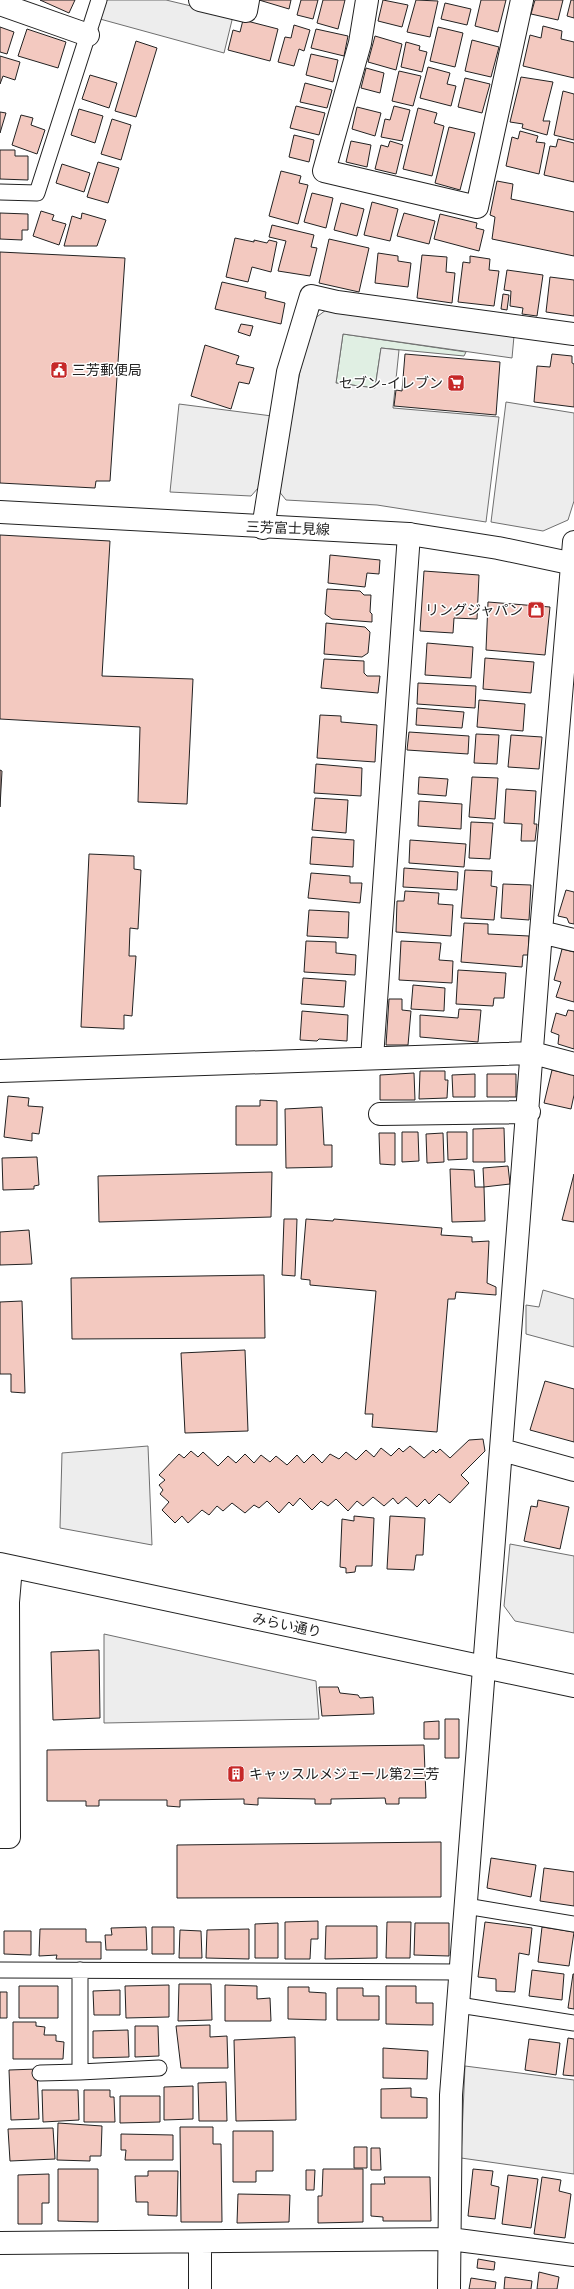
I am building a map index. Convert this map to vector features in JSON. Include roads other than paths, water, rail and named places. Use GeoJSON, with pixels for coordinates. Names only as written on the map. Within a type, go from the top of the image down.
{"type":"FeatureCollection","features":[{"type":"Feature","properties":{"kind":"street"},"geometry":{"type":"LineString","coordinates":[[200,0],[246,11],[248,0]]}},
{"type":"Feature","properties":{"kind":"street"},"geometry":{"type":"LineString","coordinates":[[367,0],[360,43],[324,171],[476,207],[522,0]]}},
{"type":"Feature","properties":{"kind":"street"},"geometry":{"type":"LineString","coordinates":[[0,4],[88,35]]}},
{"type":"Feature","properties":{"kind":"street"},"geometry":{"type":"LineString","coordinates":[[263,528],[288,372],[311,296],[337,302],[574,334]]}},
{"type":"Feature","properties":{"kind":"street","name":"三芳富士見線"},"geometry":{"type":"LineString","coordinates":[[0,512],[263,528],[363,530],[409,534],[498,548],[573,563]]}},
{"type":"Feature","properties":{"kind":"street"},"geometry":{"type":"LineString","coordinates":[[372,1058],[409,534]]}},
{"type":"Feature","properties":{"kind":"street"},"geometry":{"type":"LineString","coordinates":[[449,2289],[451,2095],[529,1112],[541,932],[574,542]]}},
{"type":"Feature","properties":{"kind":"street"},"geometry":{"type":"LineString","coordinates":[[541,932],[574,940]]}},
{"type":"Feature","properties":{"kind":"street"},"geometry":{"type":"LineString","coordinates":[[0,1071],[533,1053],[574,1064]]}},
{"type":"Feature","properties":{"kind":"street"},"geometry":{"type":"LineString","coordinates":[[380,1114],[529,1112]]}},
{"type":"Feature","properties":{"kind":"street"},"geometry":{"type":"LineString","coordinates":[[502,1450],[574,1470]]}},
{"type":"Feature","properties":{"kind":"street"},"geometry":{"type":"LineString","coordinates":[[0,1837],[9,1837],[4,1720],[8,1602],[5,1566]]}},
{"type":"Feature","properties":{"kind":"street","name":"みらい通り"},"geometry":{"type":"LineString","coordinates":[[5,1566],[574,1686]]}},
{"type":"Feature","properties":{"kind":"street"},"geometry":{"type":"LineString","coordinates":[[0,2243],[450,2239],[574,2255]]}},
{"type":"Feature","properties":{"kind":"street"},"geometry":{"type":"LineString","coordinates":[[200,2242],[200,2289]]}},
{"type":"Feature","properties":{"kind":"lane"},"geometry":{"type":"LineString","coordinates":[[0,192],[37,193],[99,0]]}},
{"type":"Feature","properties":{"kind":"lane"},"geometry":{"type":"LineString","coordinates":[[466,1906],[574,1924]]}},
{"type":"Feature","properties":{"kind":"lane"},"geometry":{"type":"LineString","coordinates":[[0,1970],[461,1972]]}},
{"type":"Feature","properties":{"kind":"lane"},"geometry":{"type":"LineString","coordinates":[[80,1970],[80,2072]]}},
{"type":"Feature","properties":{"kind":"lane"},"geometry":{"type":"LineString","coordinates":[[459,2005],[574,2023]]}},
{"type":"Feature","properties":{"kind":"lane"},"geometry":{"type":"LineString","coordinates":[[40,2073],[159,2068]]}},
{"type":"Feature","properties":{"kind":"place","name":"三芳郵便局"},"geometry":{"type":"Point","coordinates":[59,370]}},
{"type":"Feature","properties":{"kind":"place","name":"セブン-イレブン"},"geometry":{"type":"Point","coordinates":[456,383]}},
{"type":"Feature","properties":{"kind":"place","name":"リングジャパン"},"geometry":{"type":"Point","coordinates":[536,610]}},
{"type":"Feature","properties":{"kind":"place","name":"キャッスルメジェール第2三芳"},"geometry":{"type":"Point","coordinates":[236,1774]}}]}
